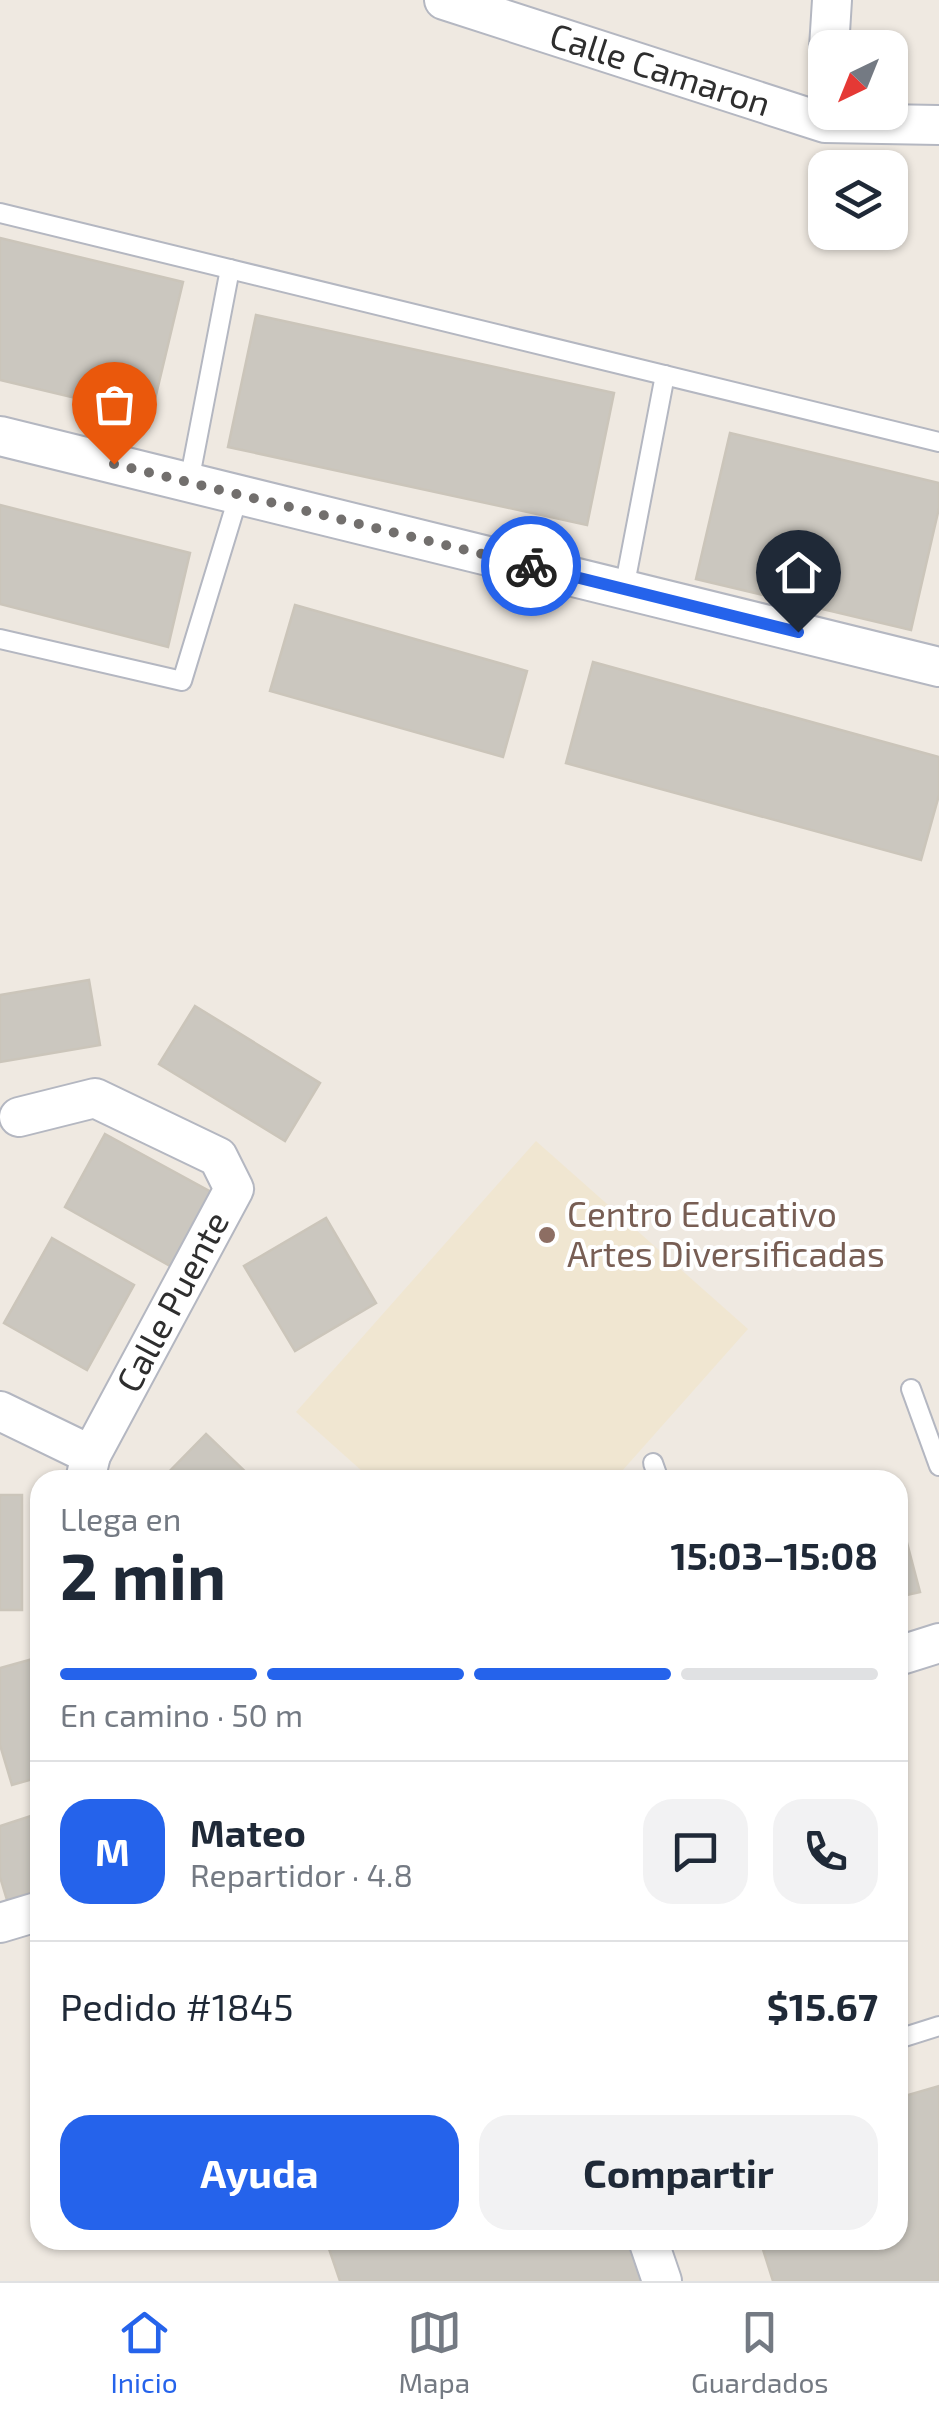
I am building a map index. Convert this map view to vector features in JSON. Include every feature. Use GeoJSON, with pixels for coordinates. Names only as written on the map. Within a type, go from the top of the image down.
{"type":"FeatureCollection","features":[{"type":"Feature","properties":{"kind":"street","name":"Calle Camaron"},"geometry":{"type":"LineString","coordinates":[[444,0],[808,112]]}},
{"type":"Feature","properties":{"kind":"street"},"geometry":{"type":"LineString","coordinates":[[830,30],[832,0]]}},
{"type":"Feature","properties":{"kind":"street","name":"Calle Camaron"},"geometry":{"type":"LineString","coordinates":[[908,124],[939,126]]}},
{"type":"Feature","properties":{"kind":"street"},"geometry":{"type":"LineString","coordinates":[[0,436],[939,665]]}},
{"type":"Feature","properties":{"kind":"street","name":"Calle Puente"},"geometry":{"type":"LineString","coordinates":[[19,1118],[95,1098],[218,1157],[234,1189],[88,1467]]}},
{"type":"Feature","properties":{"kind":"street"},"geometry":{"type":"LineString","coordinates":[[0,1411],[88,1467]]}},
{"type":"Feature","properties":{"kind":"street"},"geometry":{"type":"LineString","coordinates":[[908,1653],[939,1643]]}},
{"type":"Feature","properties":{"kind":"street"},"geometry":{"type":"LineString","coordinates":[[0,1923],[30,1914]]}},
{"type":"Feature","properties":{"kind":"street"},"geometry":{"type":"LineString","coordinates":[[651,2250],[662,2281]]}},
{"type":"Feature","properties":{"kind":"lane"},"geometry":{"type":"LineString","coordinates":[[0,213],[939,442]]}},
{"type":"Feature","properties":{"kind":"lane"},"geometry":{"type":"LineString","coordinates":[[190,482],[230,270]]}},
{"type":"Feature","properties":{"kind":"lane"},"geometry":{"type":"LineString","coordinates":[[624,589],[665,375]]}},
{"type":"Feature","properties":{"kind":"lane"},"geometry":{"type":"LineString","coordinates":[[0,640],[182,680],[239,494]]}},
{"type":"Feature","properties":{"kind":"lane"},"geometry":{"type":"LineString","coordinates":[[911,1389],[939,1466]]}},
{"type":"Feature","properties":{"kind":"lane"},"geometry":{"type":"LineString","coordinates":[[908,2036],[939,2026]]}},
{"type":"Feature","properties":{"kind":"shaded area","name":"Centro Educativo Artes Diversificadas"},"geometry":{"type":"Polygon","coordinates":[[[536,1141],[748,1329],[623,1470],[361,1470],[296,1412],[536,1141]]]}},
{"type":"Feature","properties":{"kind":"building"},"geometry":{"type":"Polygon","coordinates":[[[0,238],[183,282],[151,416],[0,380],[0,238]]]}},
{"type":"Feature","properties":{"kind":"building"},"geometry":{"type":"Polygon","coordinates":[[[256,315],[614,393],[587,525],[228,447],[256,315]]]}},
{"type":"Feature","properties":{"kind":"building"},"geometry":{"type":"Polygon","coordinates":[[[730,433],[939,483],[939,508],[911,630],[696,579],[730,433]]]}},
{"type":"Feature","properties":{"kind":"building"},"geometry":{"type":"Polygon","coordinates":[[[0,505],[190,553],[168,647],[0,604],[0,505]]]}},
{"type":"Feature","properties":{"kind":"building"},"geometry":{"type":"Polygon","coordinates":[[[295,605],[527,671],[503,757],[270,691],[295,605]]]}},
{"type":"Feature","properties":{"kind":"building"},"geometry":{"type":"Polygon","coordinates":[[[593,662],[939,757],[939,795],[921,860],[566,763],[593,662]]]}},
{"type":"Feature","properties":{"kind":"building"},"geometry":{"type":"Polygon","coordinates":[[[89,980],[100,1045],[0,1062],[0,995],[89,980]]]}},
{"type":"Feature","properties":{"kind":"building"},"geometry":{"type":"Polygon","coordinates":[[[195,1006],[320,1083],[285,1141],[159,1064],[195,1006]]]}},
{"type":"Feature","properties":{"kind":"building"},"geometry":{"type":"Polygon","coordinates":[[[105,1134],[213,1193],[172,1267],[65,1207],[105,1134]]]}},
{"type":"Feature","properties":{"kind":"building"},"geometry":{"type":"Polygon","coordinates":[[[326,1218],[376,1303],[295,1351],[244,1266],[326,1218]]]}},
{"type":"Feature","properties":{"kind":"building"},"geometry":{"type":"Polygon","coordinates":[[[52,1238],[134,1285],[87,1370],[4,1323],[52,1238]]]}},
{"type":"Feature","properties":{"kind":"building"},"geometry":{"type":"Polygon","coordinates":[[[206,1434],[244,1470],[171,1470],[206,1434]]]}},
{"type":"Feature","properties":{"kind":"building"},"geometry":{"type":"Polygon","coordinates":[[[0,1495],[22,1495],[22,1610],[0,1610],[0,1495]]]}},
{"type":"Feature","properties":{"kind":"building"},"geometry":{"type":"Polygon","coordinates":[[[908,1547],[920,1592],[908,1595],[908,1547]]]}},
{"type":"Feature","properties":{"kind":"building"},"geometry":{"type":"Polygon","coordinates":[[[30,1660],[30,1780],[12,1785],[0,1745],[0,1668],[30,1660]]]}},
{"type":"Feature","properties":{"kind":"building"},"geometry":{"type":"Polygon","coordinates":[[[30,1816],[30,1893],[7,1900],[0,1877],[0,1826],[30,1816]]]}},
{"type":"Feature","properties":{"kind":"building"},"geometry":{"type":"Polygon","coordinates":[[[939,2086],[939,2281],[773,2281],[763,2250],[908,2250],[908,2095],[939,2086]]]}},
{"type":"Feature","properties":{"kind":"building"},"geometry":{"type":"Polygon","coordinates":[[[329,2250],[644,2250],[655,2281],[340,2281],[329,2250]]]}},
{"type":"Feature","properties":{"kind":"way so far"},"geometry":{"type":"LineString","coordinates":[[114,464],[531,566]]}},
{"type":"Feature","properties":{"kind":"place","name":"Centro Educativo Artes Diversificadas"},"geometry":{"type":"Point","coordinates":[547,1235]}},
{"type":"Feature","properties":{"kind":"route"},"geometry":{"type":"LineString","coordinates":[[531,566],[798,632]]}}]}
